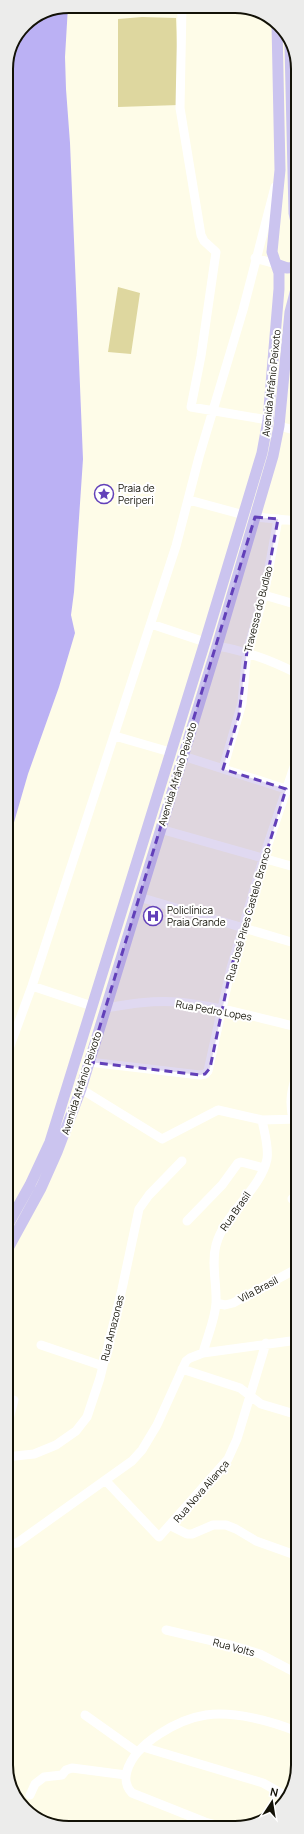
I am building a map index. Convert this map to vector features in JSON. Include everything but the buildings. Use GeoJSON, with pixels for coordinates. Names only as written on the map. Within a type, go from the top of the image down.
{"type":"FeatureCollection","features":[{"type":"Feature","properties":{"kind":"main road","name":"Avenida Afrânio Peixoto"},"geometry":{"type":"LineString","coordinates":[[13,1239],[41,1188],[57,1152],[81,1089],[217,646],[250,516],[268,420],[279,288],[279,273],[272,252],[280,170],[278,33]]}},
{"type":"Feature","properties":{"kind":"main road"},"geometry":{"type":"LineString","coordinates":[[276,264],[287,268],[291,268]]}},
{"type":"Feature","properties":{"kind":"main road","name":"Avenida Afrânio Peixoto"},"geometry":{"type":"LineString","coordinates":[[13,1215],[30,1185],[50,1142],[170,752],[279,426],[291,308]]}},
{"type":"Feature","properties":{"kind":"street"},"geometry":{"type":"LineString","coordinates":[[182,13],[180,108],[201,235],[204,241],[216,252],[201,356],[192,398],[192,409],[268,420]]}},
{"type":"Feature","properties":{"kind":"street"},"geometry":{"type":"LineString","coordinates":[[278,52],[288,50]]}},
{"type":"Feature","properties":{"kind":"street"},"geometry":{"type":"LineString","coordinates":[[13,1038],[32,986],[115,736],[176,546],[212,412],[243,310],[255,258],[280,170]]}},
{"type":"Feature","properties":{"kind":"street"},"geometry":{"type":"LineString","coordinates":[[255,258],[276,264]]}},
{"type":"Feature","properties":{"kind":"street"},"geometry":{"type":"LineString","coordinates":[[279,426],[291,429]]}},
{"type":"Feature","properties":{"kind":"street"},"geometry":{"type":"LineString","coordinates":[[189,500],[250,516],[291,520]]}},
{"type":"Feature","properties":{"kind":"street","name":"Travessa do Budlao"},"geometry":{"type":"LineString","coordinates":[[223,769],[242,703],[247,651],[264,595],[278,519]]}},
{"type":"Feature","properties":{"kind":"street"},"geometry":{"type":"LineString","coordinates":[[264,595],[291,603]]}},
{"type":"Feature","properties":{"kind":"street"},"geometry":{"type":"LineString","coordinates":[[151,624],[206,642]]}},
{"type":"Feature","properties":{"kind":"street"},"geometry":{"type":"LineString","coordinates":[[217,646],[247,651],[262,656],[291,670]]}},
{"type":"Feature","properties":{"kind":"street"},"geometry":{"type":"LineString","coordinates":[[115,736],[170,752]]}},
{"type":"Feature","properties":{"kind":"street"},"geometry":{"type":"LineString","coordinates":[[183,756],[291,791]]}},
{"type":"Feature","properties":{"kind":"street","name":"Rua José Pires Castelo Branco"},"geometry":{"type":"LineString","coordinates":[[89,1062],[205,1074],[210,1068],[221,1009],[243,929],[263,858],[291,775]]}},
{"type":"Feature","properties":{"kind":"street"},"geometry":{"type":"LineString","coordinates":[[160,829],[291,866]]}},
{"type":"Feature","properties":{"kind":"street"},"geometry":{"type":"LineString","coordinates":[[139,897],[291,942]]}},
{"type":"Feature","properties":{"kind":"street"},"geometry":{"type":"LineString","coordinates":[[32,986],[92,1006]]}},
{"type":"Feature","properties":{"kind":"street","name":"Rua Pedro Lopes"},"geometry":{"type":"LineString","coordinates":[[105,1008],[132,1004],[170,1002],[221,1009],[291,1025]]}},
{"type":"Feature","properties":{"kind":"street"},"geometry":{"type":"LineString","coordinates":[[81,1089],[162,1138],[218,1110],[262,1120],[291,1119]]}},
{"type":"Feature","properties":{"kind":"street","name":"Rua Brasil"},"geometry":{"type":"LineString","coordinates":[[203,1353],[216,1303],[214,1259],[221,1230],[264,1168],[267,1153],[262,1120]]}},
{"type":"Feature","properties":{"kind":"street","name":"Rua Amazonas"},"geometry":{"type":"LineString","coordinates":[[13,1457],[22,1456],[45,1450],[67,1439],[76,1431],[87,1417],[100,1378],[122,1289],[139,1208],[149,1195],[182,1161]]}},
{"type":"Feature","properties":{"kind":"street"},"geometry":{"type":"LineString","coordinates":[[187,1221],[222,1185],[238,1163],[241,1162],[264,1168]]}},
{"type":"Feature","properties":{"kind":"street","name":"Vila Brasil"},"geometry":{"type":"LineString","coordinates":[[216,1303],[224,1305],[233,1303],[291,1272]]}},
{"type":"Feature","properties":{"kind":"street"},"geometry":{"type":"LineString","coordinates":[[13,1543],[17,1543],[132,1461],[150,1438],[188,1359],[203,1353],[291,1341]]}},
{"type":"Feature","properties":{"kind":"street","name":"Rua Nova Aliança"},"geometry":{"type":"LineString","coordinates":[[106,1481],[159,1537],[171,1526],[228,1459],[237,1439],[266,1343]]}},
{"type":"Feature","properties":{"kind":"street"},"geometry":{"type":"LineString","coordinates":[[41,1345],[102,1366]]}},
{"type":"Feature","properties":{"kind":"street"},"geometry":{"type":"LineString","coordinates":[[182,1369],[240,1388],[261,1404],[291,1413]]}},
{"type":"Feature","properties":{"kind":"street"},"geometry":{"type":"LineString","coordinates":[[13,1404],[14,1400]]}},
{"type":"Feature","properties":{"kind":"street"},"geometry":{"type":"LineString","coordinates":[[171,1526],[182,1532],[192,1534],[207,1526],[226,1526],[236,1529],[256,1541],[291,1554]]}},
{"type":"Feature","properties":{"kind":"street","name":"Rua Volts"},"geometry":{"type":"LineString","coordinates":[[166,1630],[230,1645],[260,1654],[291,1670]]}},
{"type":"Feature","properties":{"kind":"street"},"geometry":{"type":"LineString","coordinates":[[85,1715],[140,1749],[263,1783],[283,1794]]}},
{"type":"Feature","properties":{"kind":"street"},"geometry":{"type":"LineString","coordinates":[[203,1821],[184,1812],[137,1796],[127,1787],[126,1776],[129,1764],[140,1749],[153,1738],[177,1724],[205,1715],[230,1715],[246,1717],[291,1730]]}},
{"type":"Feature","properties":{"kind":"street"},"geometry":{"type":"LineString","coordinates":[[30,1795],[40,1779],[50,1775],[62,1775],[66,1770],[72,1768],[126,1776]]}},
{"type":"Feature","properties":{"kind":"highlighted area"},"geometry":{"type":"Polygon","coordinates":[[[255,517],[278,519],[264,595],[247,651],[239,715],[223,769],[286,789],[231,968],[210,1068],[205,1074],[200,1075],[89,1062],[255,517]]]}},
{"type":"Feature","properties":{"kind":"shaded area"},"geometry":{"type":"Polygon","coordinates":[[[68,13],[65,57],[66,89],[70,143],[83,459],[74,592],[71,615],[75,633],[59,687],[28,774],[13,826],[13,69],[17,47],[29,29],[47,17],[68,13]]]}},
{"type":"Feature","properties":{"kind":"shaded area"},"geometry":{"type":"Polygon","coordinates":[[[142,17],[176,18],[179,105],[118,107],[118,19],[142,17]]]}},
{"type":"Feature","properties":{"kind":"shaded area"},"geometry":{"type":"Polygon","coordinates":[[[118,287],[140,293],[131,354],[108,352],[118,287]]]}},
{"type":"Feature","properties":{"kind":"place","name":"Praia de Periperi"},"geometry":{"type":"Point","coordinates":[104,494]}},
{"type":"Feature","properties":{"kind":"place","name":"Policlínica Praia Grande"},"geometry":{"type":"Point","coordinates":[153,916]}}]}
